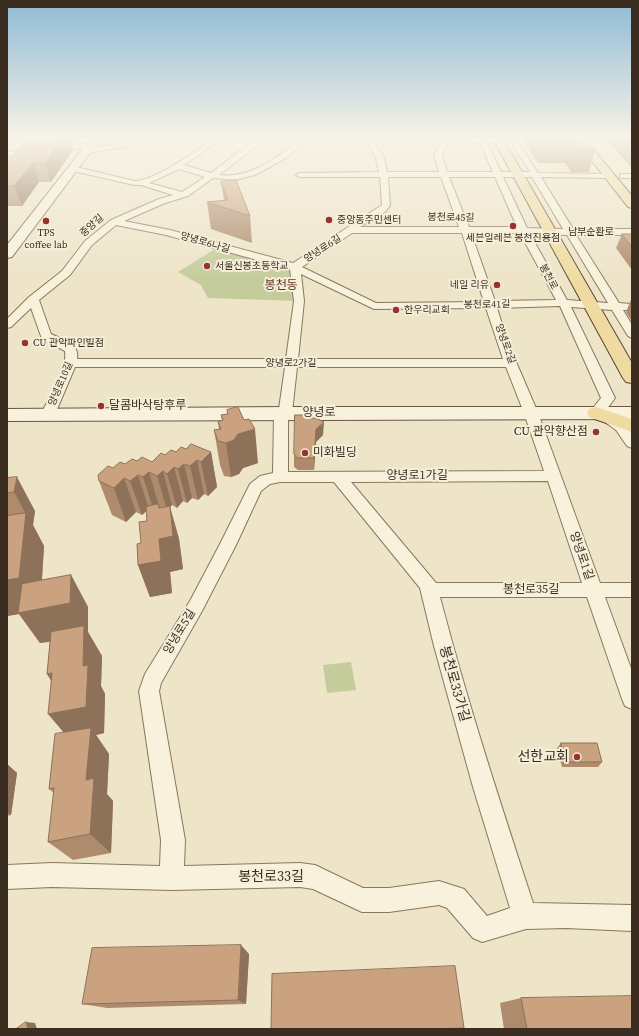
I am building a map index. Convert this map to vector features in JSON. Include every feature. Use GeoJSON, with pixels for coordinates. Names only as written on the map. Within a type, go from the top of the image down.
{"type":"FeatureCollection","features":[{"type":"Feature","properties":{"kind":"main road"},"geometry":{"type":"LineString","coordinates":[[7,254],[59,185]]}},
{"type":"Feature","properties":{"kind":"main road","name":"봉천로"},"geometry":{"type":"LineString","coordinates":[[524,185],[632,378]]}},
{"type":"Feature","properties":{"kind":"main road"},"geometry":{"type":"LineString","coordinates":[[617,185],[632,204]]}},
{"type":"Feature","properties":{"kind":"main road","name":"양녕로"},"geometry":{"type":"LineString","coordinates":[[7,415],[531,413],[601,415],[632,413]]}},
{"type":"Feature","properties":{"kind":"main road"},"geometry":{"type":"LineString","coordinates":[[601,415],[632,426]]}},
{"type":"Feature","properties":{"kind":"street"},"geometry":{"type":"LineString","coordinates":[[150,185],[182,195]]}},
{"type":"Feature","properties":{"kind":"street","name":"중앙길"},"geometry":{"type":"LineString","coordinates":[[7,325],[33,299],[66,273],[88,243],[114,222],[162,201],[182,195],[197,185]]}},
{"type":"Feature","properties":{"kind":"street","name":"양녕로6길"},"geometry":{"type":"LineString","coordinates":[[283,413],[292,363],[299,301],[295,267],[383,209],[386,205],[385,185]]}},
{"type":"Feature","properties":{"kind":"street","name":"양녕로2길"},"geometry":{"type":"LineString","coordinates":[[449,185],[492,305],[502,343],[531,413]]}},
{"type":"Feature","properties":{"kind":"street","name":"봉천로"},"geometry":{"type":"LineString","coordinates":[[502,185],[524,230],[564,304],[608,398],[601,415]]}},
{"type":"Feature","properties":{"kind":"street"},"geometry":{"type":"LineString","coordinates":[[542,185],[632,334]]}},
{"type":"Feature","properties":{"kind":"street","name":"양녕로6나길"},"geometry":{"type":"LineString","coordinates":[[114,222],[167,232],[295,267]]}},
{"type":"Feature","properties":{"kind":"street","name":"봉천로45길"},"geometry":{"type":"LineString","coordinates":[[352,230],[465,229],[550,232]]}},
{"type":"Feature","properties":{"kind":"street","name":"남부순환로"},"geometry":{"type":"LineString","coordinates":[[550,232],[632,232]]}},
{"type":"Feature","properties":{"kind":"street","name":"봉천로41길"},"geometry":{"type":"LineString","coordinates":[[295,267],[374,306],[564,304],[592,306]]}},
{"type":"Feature","properties":{"kind":"street","name":"양녕로10길"},"geometry":{"type":"LineString","coordinates":[[33,299],[44,332],[50,338],[70,348],[72,353],[71,363],[48,414]]}},
{"type":"Feature","properties":{"kind":"street"},"geometry":{"type":"LineString","coordinates":[[592,306],[632,306]]}},
{"type":"Feature","properties":{"kind":"street","name":"양녕로2가길"},"geometry":{"type":"LineString","coordinates":[[71,363],[511,363]]}},
{"type":"Feature","properties":{"kind":"street"},"geometry":{"type":"LineString","coordinates":[[280,477],[283,413]]}},
{"type":"Feature","properties":{"kind":"street","name":"양녕로1길"},"geometry":{"type":"LineString","coordinates":[[531,413],[632,699]]}},
{"type":"Feature","properties":{"kind":"street"},"geometry":{"type":"LineString","coordinates":[[601,415],[622,427],[632,443]]}},
{"type":"Feature","properties":{"kind":"street","name":"봉천로33가길"},"geometry":{"type":"LineString","coordinates":[[341,476],[341,481],[428,585],[443,646],[484,787],[525,916]]}},
{"type":"Feature","properties":{"kind":"street","name":"양녕로1가길"},"geometry":{"type":"LineString","coordinates":[[280,477],[554,476]]}},
{"type":"Feature","properties":{"kind":"street","name":"양녕로5길"},"geometry":{"type":"LineString","coordinates":[[172,878],[173,840],[149,691],[152,680],[196,606],[228,545],[255,488],[265,480],[280,477]]}},
{"type":"Feature","properties":{"kind":"street","name":"봉천로35길"},"geometry":{"type":"LineString","coordinates":[[429,590],[632,590]]}},
{"type":"Feature","properties":{"kind":"street","name":"봉천로33길"},"geometry":{"type":"LineString","coordinates":[[7,877],[52,875],[172,878],[300,875],[315,877],[362,900],[389,900],[439,893],[455,898],[482,929],[487,930],[497,924],[525,916],[632,918]]}},
{"type":"Feature","properties":{"kind":"green space"},"geometry":{"type":"Polygon","coordinates":[[[218,247],[291,271],[299,301],[208,298],[201,285],[178,272],[218,247]]]}},
{"type":"Feature","properties":{"kind":"green space"},"geometry":{"type":"Polygon","coordinates":[[[351,662],[356,690],[327,693],[323,665],[351,662]]]}},
{"type":"Feature","properties":{"kind":"building"},"geometry":{"type":"Polygon","coordinates":[[[222,185],[238,185],[250,216],[207,202],[228,200],[222,185]]]}},
{"type":"Feature","properties":{"kind":"building"},"geometry":{"type":"Polygon","coordinates":[[[622,234],[632,234],[632,247],[622,234]]]}},
{"type":"Feature","properties":{"kind":"building"},"geometry":{"type":"Polygon","coordinates":[[[238,407],[244,420],[249,419],[255,429],[238,434],[234,440],[226,443],[218,441],[214,430],[221,429],[218,422],[223,420],[221,415],[228,414],[227,410],[238,407]]]}},
{"type":"Feature","properties":{"kind":"building"},"geometry":{"type":"Polygon","coordinates":[[[295,415],[308,415],[308,418],[316,418],[324,422],[316,429],[314,458],[297,458],[294,454],[295,415]]]}},
{"type":"Feature","properties":{"kind":"building"},"geometry":{"type":"Polygon","coordinates":[[[191,444],[211,452],[201,462],[197,460],[190,466],[184,464],[178,469],[174,467],[167,474],[163,471],[157,476],[149,472],[143,477],[138,475],[130,481],[124,478],[114,488],[99,481],[98,475],[108,466],[113,468],[120,462],[125,464],[132,459],[137,461],[142,457],[152,462],[161,453],[165,455],[171,450],[176,452],[181,447],[186,449],[191,444]]]}},
{"type":"Feature","properties":{"kind":"building"},"geometry":{"type":"Polygon","coordinates":[[[17,477],[14,492],[7,493],[7,478],[17,477]]]}},
{"type":"Feature","properties":{"kind":"building"},"geometry":{"type":"Polygon","coordinates":[[[158,504],[159,508],[170,506],[173,536],[159,539],[161,561],[138,565],[137,544],[141,543],[139,522],[147,521],[146,507],[158,504]]]}},
{"type":"Feature","properties":{"kind":"building"},"geometry":{"type":"Polygon","coordinates":[[[26,513],[19,578],[7,580],[7,516],[26,513]]]}},
{"type":"Feature","properties":{"kind":"building"},"geometry":{"type":"Polygon","coordinates":[[[71,575],[70,603],[18,613],[22,584],[71,575]]]}},
{"type":"Feature","properties":{"kind":"building"},"geometry":{"type":"Polygon","coordinates":[[[84,626],[83,666],[88,665],[86,707],[48,714],[52,673],[47,674],[51,632],[84,626]]]}},
{"type":"Feature","properties":{"kind":"building"},"geometry":{"type":"Polygon","coordinates":[[[91,728],[86,780],[94,778],[90,834],[48,842],[54,788],[49,789],[55,734],[91,728]]]}},
{"type":"Feature","properties":{"kind":"building","name":"선한교회"},"geometry":{"type":"Polygon","coordinates":[[[561,743],[597,743],[602,762],[566,762],[561,743]]]}},
{"type":"Feature","properties":{"kind":"building"},"geometry":{"type":"Polygon","coordinates":[[[241,945],[238,1000],[82,1004],[92,948],[241,945]]]}},
{"type":"Feature","properties":{"kind":"building"},"geometry":{"type":"Polygon","coordinates":[[[455,966],[464,1028],[271,1029],[272,974],[455,966]]]}},
{"type":"Feature","properties":{"kind":"building"},"geometry":{"type":"Polygon","coordinates":[[[632,996],[632,1029],[527,1029],[521,998],[632,996]]]}},
{"type":"Feature","properties":{"kind":"building"},"geometry":{"type":"Polygon","coordinates":[[[26,1022],[28,1029],[16,1029],[26,1022]]]}},
{"type":"Feature","properties":{"kind":"place","name":"중앙동주민센터"},"geometry":{"type":"Point","coordinates":[329,220]}},
{"type":"Feature","properties":{"kind":"place","name":"TPS coffee lab"},"geometry":{"type":"Point","coordinates":[46,221]}},
{"type":"Feature","properties":{"kind":"place","name":"세븐일레븐 봉천진용점"},"geometry":{"type":"Point","coordinates":[513,226]}},
{"type":"Feature","properties":{"kind":"place","name":"서울신봉초등학교"},"geometry":{"type":"Point","coordinates":[207,266]}},
{"type":"Feature","properties":{"kind":"place","name":"네일 리유"},"geometry":{"type":"Point","coordinates":[497,285]}},
{"type":"Feature","properties":{"kind":"place","name":"한우리교회"},"geometry":{"type":"Point","coordinates":[396,310]}},
{"type":"Feature","properties":{"kind":"place","name":"CU 관악파인빌점"},"geometry":{"type":"Point","coordinates":[25,343]}},
{"type":"Feature","properties":{"kind":"place","name":"달콤바삭탕후루"},"geometry":{"type":"Point","coordinates":[101,406]}},
{"type":"Feature","properties":{"kind":"place","name":"CU 관악향산점"},"geometry":{"type":"Point","coordinates":[596,432]}},
{"type":"Feature","properties":{"kind":"place","name":"미화빌딩"},"geometry":{"type":"Point","coordinates":[305,453]}},
{"type":"Feature","properties":{"kind":"place","name":"선한교회"},"geometry":{"type":"Point","coordinates":[577,757]}},
{"type":"Feature","properties":{"kind":"district","name":"봉천동"},"geometry":{"type":"Point","coordinates":[281,286]}}]}
